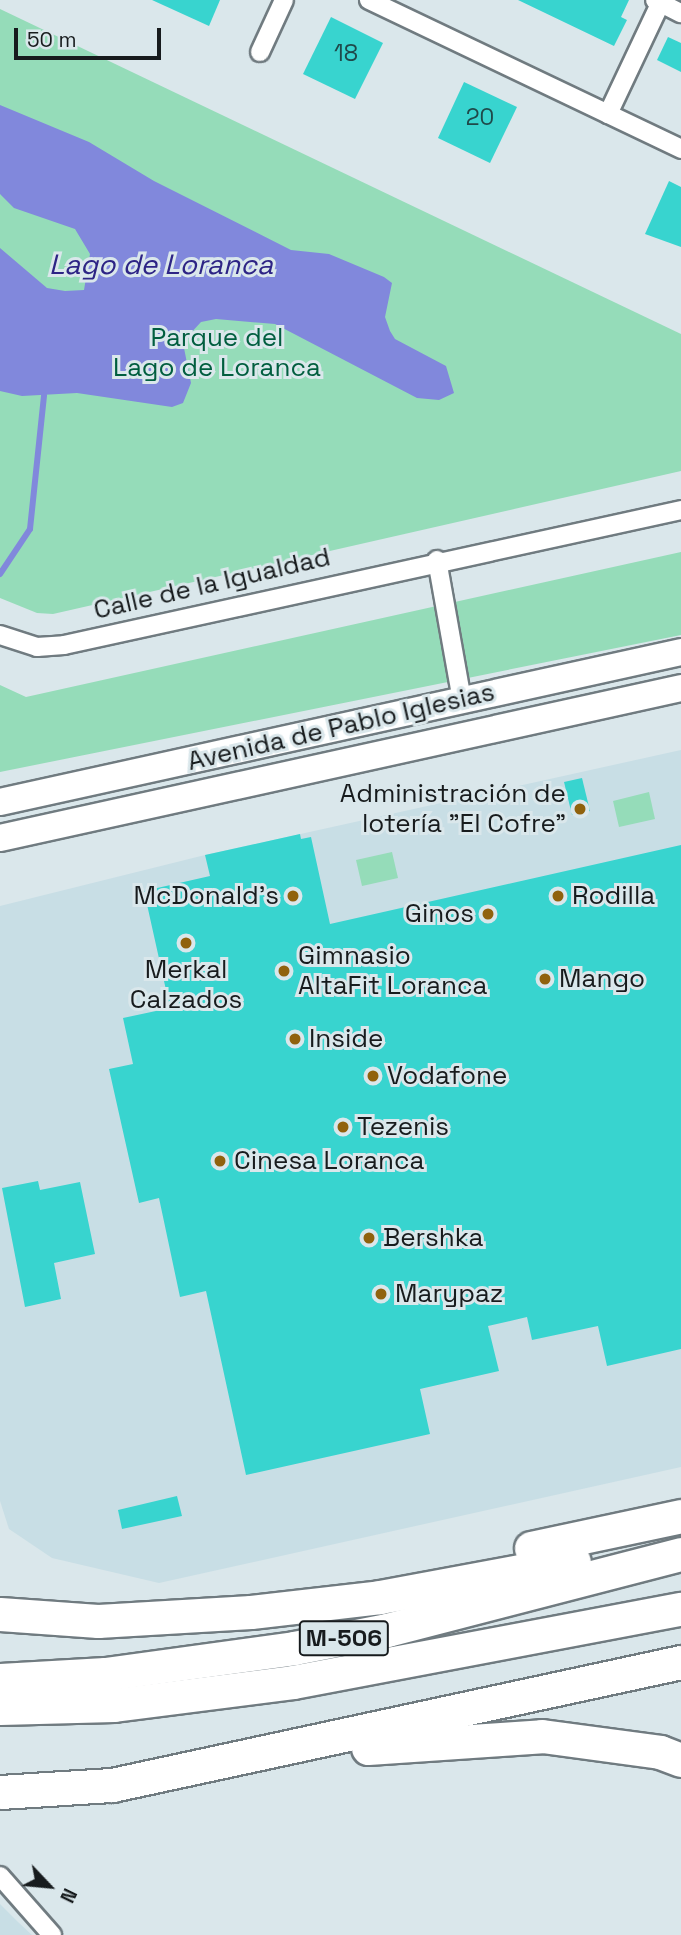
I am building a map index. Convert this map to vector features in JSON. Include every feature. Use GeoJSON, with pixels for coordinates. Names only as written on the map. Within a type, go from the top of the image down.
{"type":"FeatureCollection","features":[{"type":"Feature","properties":{"kind":"highway"},"geometry":{"type":"LineString","coordinates":[[6,1614],[184,1605],[474,1560],[681,1516]]}},
{"type":"Feature","properties":{"kind":"highway"},"geometry":{"type":"LineString","coordinates":[[6,1614],[98,1621],[251,1612],[380,1597],[681,1541]]}},
{"type":"Feature","properties":{"kind":"highway","name":"M-506"},"geometry":{"type":"LineString","coordinates":[[0,1681],[104,1674],[294,1648],[387,1630],[681,1553]]}},
{"type":"Feature","properties":{"kind":"highway","name":"M-506"},"geometry":{"type":"LineString","coordinates":[[0,1709],[114,1705],[293,1682],[681,1609]]}},
{"type":"Feature","properties":{"kind":"highway"},"geometry":{"type":"LineString","coordinates":[[0,1792],[111,1785],[681,1662]]}},
{"type":"Feature","properties":{"kind":"highway"},"geometry":{"type":"LineString","coordinates":[[236,1760],[542,1736],[660,1752],[681,1760]]}},
{"type":"Feature","properties":{"kind":"main road","name":"Avenida de Pablo Iglesias"},"geometry":{"type":"LineString","coordinates":[[0,802],[681,652]]}},
{"type":"Feature","properties":{"kind":"main road","name":"Avenida de Pablo Iglesias"},"geometry":{"type":"LineString","coordinates":[[0,838],[681,688]]}},
{"type":"Feature","properties":{"kind":"street"},"geometry":{"type":"LineString","coordinates":[[260,52],[284,0]]}},
{"type":"Feature","properties":{"kind":"street"},"geometry":{"type":"LineString","coordinates":[[369,0],[403,7],[681,149]]}},
{"type":"Feature","properties":{"kind":"street"},"geometry":{"type":"LineString","coordinates":[[608,114],[659,1],[681,13]]}},
{"type":"Feature","properties":{"kind":"street","name":"Calle de la Igualdad"},"geometry":{"type":"LineString","coordinates":[[0,635],[37,647],[64,645],[437,560],[681,510]]}},
{"type":"Feature","properties":{"kind":"street"},"geometry":{"type":"LineString","coordinates":[[437,560],[462,701]]}},
{"type":"Feature","properties":{"kind":"street"},"geometry":{"type":"LineString","coordinates":[[0,1876],[52,1935]]}},
{"type":"Feature","properties":{"kind":"shaded area"},"geometry":{"type":"Polygon","coordinates":[[[681,750],[681,1467],[159,1583],[52,1558],[9,1529],[0,1501],[0,906],[205,855],[681,750]]]}},
{"type":"Feature","properties":{"kind":"shaded area"},"geometry":{"type":"Polygon","coordinates":[[[0,1904],[18,1922],[32,1935],[0,1935],[0,1904]]]}},
{"type":"Feature","properties":{"kind":"green space","name":"Parque del Lago de Loranca"},"geometry":{"type":"Polygon","coordinates":[[[0,9],[681,334],[681,471],[53,614],[37,613],[0,598],[0,9]]]}},
{"type":"Feature","properties":{"kind":"green space"},"geometry":{"type":"Polygon","coordinates":[[[681,552],[681,635],[0,772],[0,685],[26,697],[681,552]]]}},
{"type":"Feature","properties":{"kind":"green space"},"geometry":{"type":"Polygon","coordinates":[[[649,792],[655,819],[619,827],[613,801],[649,792]]]}},
{"type":"Feature","properties":{"kind":"green space"},"geometry":{"type":"Polygon","coordinates":[[[392,852],[398,878],[362,886],[356,860],[392,852]]]}},
{"type":"Feature","properties":{"kind":"water","name":"Lago de Loranca"},"geometry":{"type":"Polygon","coordinates":[[[0,105],[89,142],[154,181],[291,250],[329,254],[384,277],[392,283],[385,317],[390,331],[395,339],[446,366],[454,393],[439,400],[417,398],[275,324],[216,319],[201,322],[189,335],[184,348],[191,383],[183,403],[172,407],[77,393],[22,396],[0,391],[0,248],[47,288],[65,291],[84,290],[90,254],[75,229],[14,208],[0,194],[0,105]]]}},
{"type":"Feature","properties":{"kind":"building"},"geometry":{"type":"Polygon","coordinates":[[[152,0],[220,0],[209,26],[152,0]]]}},
{"type":"Feature","properties":{"kind":"building"},"geometry":{"type":"Polygon","coordinates":[[[518,0],[629,0],[621,17],[627,20],[614,46],[518,0]]]}},
{"type":"Feature","properties":{"kind":"building"},"geometry":{"type":"Polygon","coordinates":[[[331,17],[383,43],[355,99],[303,74],[331,17]]]}},
{"type":"Feature","properties":{"kind":"building"},"geometry":{"type":"Polygon","coordinates":[[[668,37],[681,43],[681,72],[657,60],[668,37]]]}},
{"type":"Feature","properties":{"kind":"building"},"geometry":{"type":"Polygon","coordinates":[[[464,82],[517,107],[490,163],[438,138],[464,82]]]}},
{"type":"Feature","properties":{"kind":"building"},"geometry":{"type":"Polygon","coordinates":[[[669,181],[681,187],[681,247],[645,234],[669,181]]]}},
{"type":"Feature","properties":{"kind":"building"},"geometry":{"type":"Polygon","coordinates":[[[582,778],[590,811],[572,815],[564,782],[582,778]]]}},
{"type":"Feature","properties":{"kind":"building"},"geometry":{"type":"Polygon","coordinates":[[[300,834],[301,839],[311,837],[330,924],[681,845],[681,1349],[607,1366],[598,1326],[532,1340],[527,1317],[488,1326],[499,1371],[420,1389],[430,1434],[246,1475],[206,1291],[180,1297],[159,1198],[139,1203],[109,1069],[133,1064],[123,1018],[170,1008],[144,891],[210,876],[205,855],[300,834]]]}},
{"type":"Feature","properties":{"kind":"building"},"geometry":{"type":"Polygon","coordinates":[[[38,1181],[40,1190],[80,1182],[95,1254],[54,1263],[61,1299],[25,1307],[2,1188],[38,1181]]]}},
{"type":"Feature","properties":{"kind":"building"},"geometry":{"type":"Polygon","coordinates":[[[177,1496],[182,1516],[122,1529],[118,1510],[177,1496]]]}},
{"type":"Feature","properties":{"kind":"waterway"},"geometry":{"type":"LineString","coordinates":[[0,574],[30,529],[44,396]]}},
{"type":"Feature","properties":{"kind":"place","name":"Administración de lotería \"El Cofre\""},"geometry":{"type":"Point","coordinates":[580,809]}},
{"type":"Feature","properties":{"kind":"place","name":"McDonald's"},"geometry":{"type":"Point","coordinates":[293,896]}},
{"type":"Feature","properties":{"kind":"place","name":"Rodilla"},"geometry":{"type":"Point","coordinates":[558,896]}},
{"type":"Feature","properties":{"kind":"place","name":"Ginos"},"geometry":{"type":"Point","coordinates":[488,914]}},
{"type":"Feature","properties":{"kind":"place","name":"Merkal Calzados"},"geometry":{"type":"Point","coordinates":[186,943]}},
{"type":"Feature","properties":{"kind":"place","name":"Gimnasio AltaFit Loranca"},"geometry":{"type":"Point","coordinates":[284,971]}},
{"type":"Feature","properties":{"kind":"place","name":"Mango"},"geometry":{"type":"Point","coordinates":[545,979]}},
{"type":"Feature","properties":{"kind":"place","name":"Inside"},"geometry":{"type":"Point","coordinates":[295,1039]}},
{"type":"Feature","properties":{"kind":"place","name":"Vodafone"},"geometry":{"type":"Point","coordinates":[373,1076]}},
{"type":"Feature","properties":{"kind":"place","name":"Tezenis"},"geometry":{"type":"Point","coordinates":[343,1127]}},
{"type":"Feature","properties":{"kind":"place","name":"Cinesa Loranca"},"geometry":{"type":"Point","coordinates":[220,1161]}},
{"type":"Feature","properties":{"kind":"place","name":"Bershka"},"geometry":{"type":"Point","coordinates":[369,1238]}},
{"type":"Feature","properties":{"kind":"place","name":"Marypaz"},"geometry":{"type":"Point","coordinates":[381,1294]}}]}
